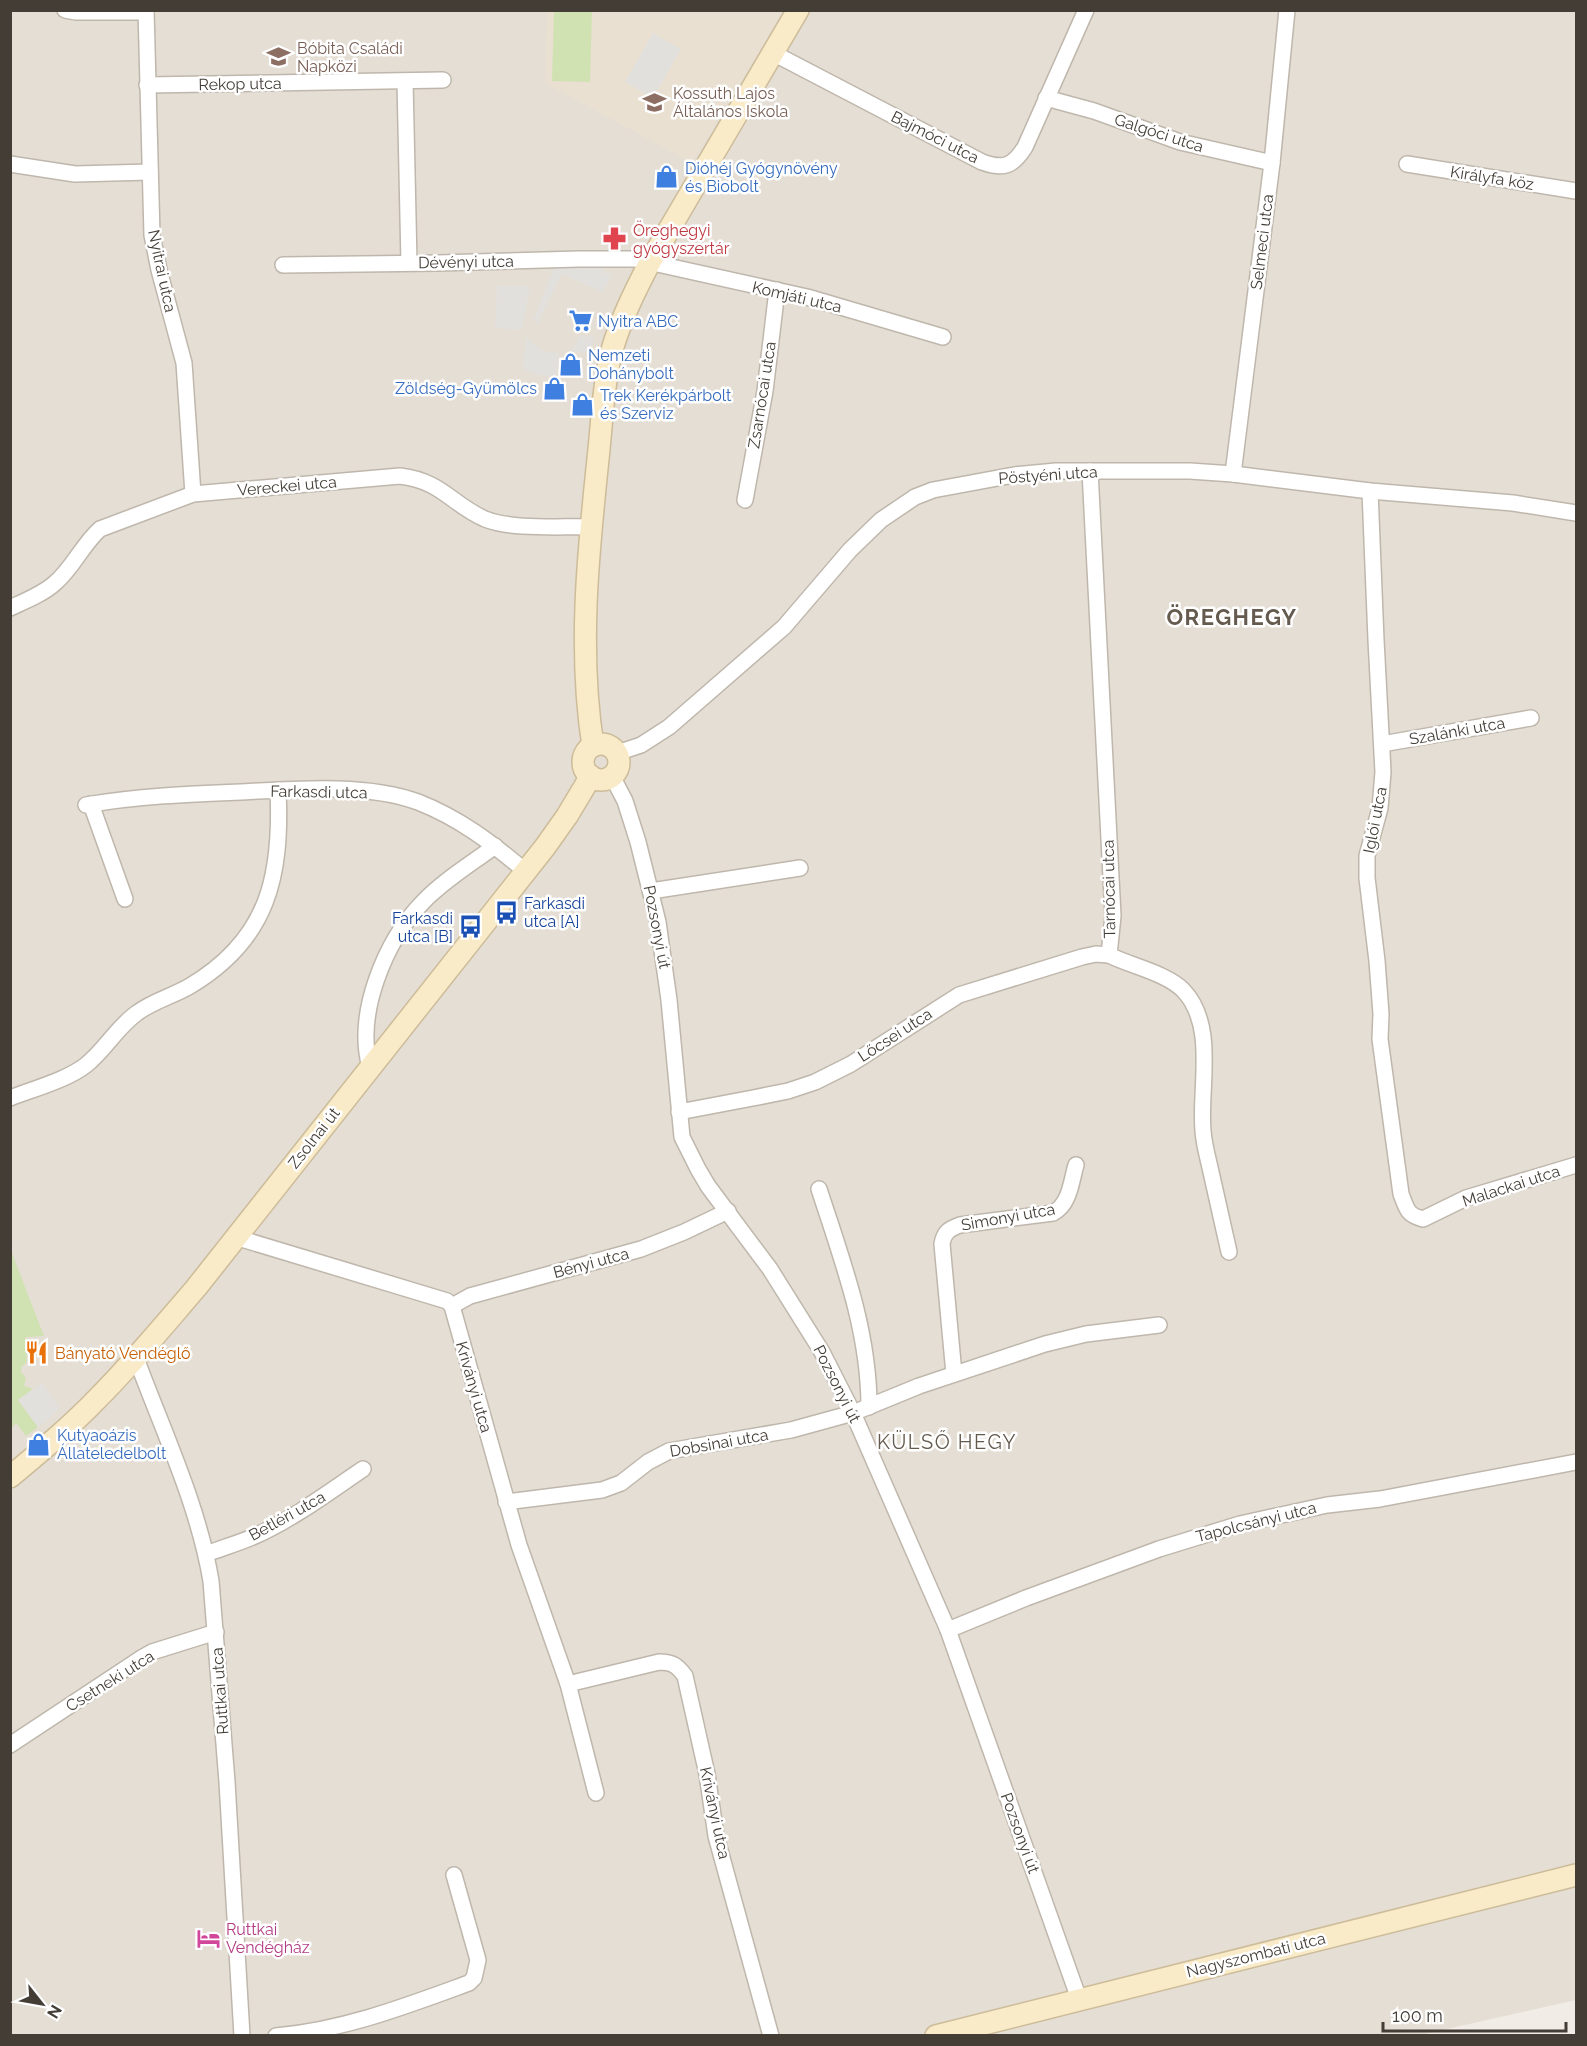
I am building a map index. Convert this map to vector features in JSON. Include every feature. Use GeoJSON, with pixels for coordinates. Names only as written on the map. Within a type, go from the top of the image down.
{"type":"FeatureCollection","features":[{"type":"Feature","properties":{"kind":"street"},"geometry":{"type":"LineString","coordinates":[[65,10],[146,11]]}},
{"type":"Feature","properties":{"kind":"street"},"geometry":{"type":"LineString","coordinates":[[593,746],[585,643],[591,527],[606,386],[612,352],[630,302],[650,262],[798,10]]}},
{"type":"Feature","properties":{"kind":"street","name":"Bajmóci utca"},"geometry":{"type":"LineString","coordinates":[[773,53],[991,165],[1002,167],[1011,164],[1019,156],[1086,10]]}},
{"type":"Feature","properties":{"kind":"street","name":"Selmeci utca"},"geometry":{"type":"LineString","coordinates":[[1233,474],[1272,163],[1287,10]]}},
{"type":"Feature","properties":{"kind":"street","name":"Nyitrai utca"},"geometry":{"type":"LineString","coordinates":[[146,11],[152,235],[184,363],[193,494]]}},
{"type":"Feature","properties":{"kind":"street","name":"Rekop utca"},"geometry":{"type":"LineString","coordinates":[[147,85],[443,80]]}},
{"type":"Feature","properties":{"kind":"street"},"geometry":{"type":"LineString","coordinates":[[405,81],[409,263]]}},
{"type":"Feature","properties":{"kind":"street","name":"Galgóci utca"},"geometry":{"type":"LineString","coordinates":[[1046,98],[1094,111],[1180,142],[1272,163]]}},
{"type":"Feature","properties":{"kind":"street"},"geometry":{"type":"LineString","coordinates":[[10,164],[75,174],[150,172]]}},
{"type":"Feature","properties":{"kind":"street","name":"Királyfa köz"},"geometry":{"type":"LineString","coordinates":[[1407,164],[1576,191]]}},
{"type":"Feature","properties":{"kind":"street","name":"Dévényi utca"},"geometry":{"type":"LineString","coordinates":[[283,265],[621,258],[650,262]]}},
{"type":"Feature","properties":{"kind":"street","name":"Komjáti utca"},"geometry":{"type":"LineString","coordinates":[[650,262],[807,297],[943,337]]}},
{"type":"Feature","properties":{"kind":"street","name":"Zsarnócai utca"},"geometry":{"type":"LineString","coordinates":[[745,500],[765,391],[777,290]]}},
{"type":"Feature","properties":{"kind":"street","name":"Pöstyéni utca"},"geometry":{"type":"LineString","coordinates":[[617,753],[641,745],[669,727],[771,640],[864,534],[907,502],[933,490],[1014,475],[1090,471],[1190,471],[1370,491],[1513,503],[1576,513]]}},
{"type":"Feature","properties":{"kind":"street","name":"Tarnócai utca"},"geometry":{"type":"LineString","coordinates":[[1090,471],[1113,916],[1109,955],[1171,981],[1190,999],[1197,1016],[1205,1056],[1203,1133],[1229,1252]]}},
{"type":"Feature","properties":{"kind":"street","name":"Vereckei utca"},"geometry":{"type":"LineString","coordinates":[[10,608],[57,582],[89,539],[100,529],[193,494],[400,476],[420,480],[440,489],[487,520],[534,526],[591,527]]}},
{"type":"Feature","properties":{"kind":"street","name":"Iglói utca"},"geometry":{"type":"LineString","coordinates":[[1370,491],[1382,744],[1382,794],[1367,856],[1367,878],[1377,961],[1381,1014],[1380,1039],[1385,1077],[1401,1194],[1408,1211],[1413,1216]]}},
{"type":"Feature","properties":{"kind":"street","name":"Szalánki utca"},"geometry":{"type":"LineString","coordinates":[[1382,744],[1531,718]]}},
{"type":"Feature","properties":{"kind":"street"},"geometry":{"type":"LineString","coordinates":[[609,745],[617,753],[619,765],[612,776],[602,780],[591,776],[585,768],[584,757],[589,748],[593,746],[609,745]]}},
{"type":"Feature","properties":{"kind":"street","name":"Zsolnai út"},"geometry":{"type":"LineString","coordinates":[[10,1476],[62,1433],[136,1358],[196,1288],[557,831],[591,776]]}},
{"type":"Feature","properties":{"kind":"street","name":"Pozsonyi út"},"geometry":{"type":"LineString","coordinates":[[612,776],[625,801],[651,891],[669,1000],[682,1137],[698,1169],[770,1269],[822,1352],[853,1413],[948,1630],[1079,1999]]}},
{"type":"Feature","properties":{"kind":"street"},"geometry":{"type":"LineString","coordinates":[[10,1098],[83,1067],[136,1014],[190,986],[240,944],[262,910],[274,880],[279,846],[278,790]]}},
{"type":"Feature","properties":{"kind":"street","name":"Farkasdi utca"},"geometry":{"type":"LineString","coordinates":[[125,899],[89,805],[150,796],[278,790],[355,790],[399,796],[439,811],[469,827],[525,871]]}},
{"type":"Feature","properties":{"kind":"street"},"geometry":{"type":"LineString","coordinates":[[370,1066],[365,1042],[368,1010],[382,968],[396,938],[423,902],[495,846]]}},
{"type":"Feature","properties":{"kind":"street"},"geometry":{"type":"LineString","coordinates":[[651,891],[800,868]]}},
{"type":"Feature","properties":{"kind":"street","name":"Lőcsei utca"},"geometry":{"type":"LineString","coordinates":[[679,1112],[753,1098],[815,1082],[851,1064],[958,995],[1082,957],[1096,954],[1109,955]]}},
{"type":"Feature","properties":{"kind":"street","name":"Simonyi utca"},"geometry":{"type":"LineString","coordinates":[[954,1374],[943,1235],[950,1228],[960,1225],[1053,1212],[1062,1208],[1076,1165]]}},
{"type":"Feature","properties":{"kind":"street","name":"Malackai utca"},"geometry":{"type":"LineString","coordinates":[[1413,1216],[1423,1219],[1466,1198],[1576,1165]]}},
{"type":"Feature","properties":{"kind":"street"},"geometry":{"type":"LineString","coordinates":[[819,1189],[855,1299],[863,1335],[869,1407]]}},
{"type":"Feature","properties":{"kind":"street","name":"Bényi utca"},"geometry":{"type":"LineString","coordinates":[[452,1306],[470,1296],[641,1249],[728,1211]]}},
{"type":"Feature","properties":{"kind":"street"},"geometry":{"type":"LineString","coordinates":[[235,1237],[447,1301],[452,1306]]}},
{"type":"Feature","properties":{"kind":"street","name":"Kriványi utca"},"geometry":{"type":"LineString","coordinates":[[452,1306],[519,1545],[568,1684],[596,1793]]}},
{"type":"Feature","properties":{"kind":"street","name":"Dobsinai utca"},"geometry":{"type":"LineString","coordinates":[[506,1502],[603,1491],[621,1483],[648,1462],[669,1451],[791,1430],[853,1413],[919,1386],[1067,1338],[1159,1325]]}},
{"type":"Feature","properties":{"kind":"street","name":"Ruttkai utca"},"geometry":{"type":"LineString","coordinates":[[136,1358],[198,1524],[206,1554],[216,1632],[242,2036]]}},
{"type":"Feature","properties":{"kind":"street","name":"Tapolcsányi utca"},"geometry":{"type":"LineString","coordinates":[[948,1630],[1026,1598],[1159,1549],[1240,1524],[1327,1505],[1380,1499],[1576,1462]]}},
{"type":"Feature","properties":{"kind":"street","name":"Betléri utca"},"geometry":{"type":"LineString","coordinates":[[206,1554],[256,1535],[277,1524],[363,1468]]}},
{"type":"Feature","properties":{"kind":"street","name":"Csetneki utca"},"geometry":{"type":"LineString","coordinates":[[10,1745],[152,1652],[216,1632]]}},
{"type":"Feature","properties":{"kind":"street","name":"Kriványi utca"},"geometry":{"type":"LineString","coordinates":[[568,1684],[659,1662],[670,1662],[679,1667],[685,1676],[707,1774],[716,1836],[771,2036]]}},
{"type":"Feature","properties":{"kind":"street"},"geometry":{"type":"LineString","coordinates":[[276,2036],[358,2022],[469,1983],[474,1978],[478,1960],[454,1875]]}},
{"type":"Feature","properties":{"kind":"street","name":"Nagyszombati utca"},"geometry":{"type":"LineString","coordinates":[[936,2036],[1576,1875]]}},
{"type":"Feature","properties":{"kind":"shaded area"},"geometry":{"type":"Polygon","coordinates":[[[11,11],[1576,11],[1576,2000],[1416,2036],[11,2036],[11,11]]]}},
{"type":"Feature","properties":{"kind":"shaded area","name":"Kossuth Lajos Általános Iskola"},"geometry":{"type":"Polygon","coordinates":[[[547,11],[783,11],[692,163],[545,83],[547,11]]]}},
{"type":"Feature","properties":{"kind":"shaded area"},"geometry":{"type":"Polygon","coordinates":[[[653,33],[681,49],[653,98],[625,82],[653,33]]]}},
{"type":"Feature","properties":{"kind":"shaded area"},"geometry":{"type":"Polygon","coordinates":[[[604,258],[602,272],[612,275],[603,292],[562,274],[538,323],[533,321],[558,259],[604,258]]]}},
{"type":"Feature","properties":{"kind":"shaded area"},"geometry":{"type":"Polygon","coordinates":[[[497,286],[530,286],[522,330],[495,328],[497,286]]]}},
{"type":"Feature","properties":{"kind":"shaded area"},"geometry":{"type":"Polygon","coordinates":[[[580,336],[595,337],[589,352],[572,352],[580,336]]]}},
{"type":"Feature","properties":{"kind":"shaded area"},"geometry":{"type":"Polygon","coordinates":[[[526,337],[543,351],[559,353],[556,377],[540,375],[523,369],[526,337]]]}},
{"type":"Feature","properties":{"kind":"shaded area"},"geometry":{"type":"Polygon","coordinates":[[[42,1383],[60,1409],[38,1427],[18,1400],[42,1383]]]}},
{"type":"Feature","properties":{"kind":"green space"},"geometry":{"type":"Polygon","coordinates":[[[554,11],[592,11],[590,82],[552,81],[554,11]]]}},
{"type":"Feature","properties":{"kind":"green space"},"geometry":{"type":"Polygon","coordinates":[[[10,1248],[44,1336],[26,1337],[27,1362],[22,1366],[21,1372],[26,1378],[24,1386],[32,1390],[18,1400],[38,1427],[26,1436],[16,1423],[11,1428],[10,1248]]]}},
{"type":"Feature","properties":{"kind":"place","name":"Bóbita Családi Napközi"},"geometry":{"type":"Point","coordinates":[279,57]}},
{"type":"Feature","properties":{"kind":"place","name":"Kossuth Lajos Általános Iskola"},"geometry":{"type":"Point","coordinates":[655,102]}},
{"type":"Feature","properties":{"kind":"place","name":"Dióhéj Gyógynövény és Biobolt"},"geometry":{"type":"Point","coordinates":[667,177]}},
{"type":"Feature","properties":{"kind":"place","name":"Öreghegyi gyógyszertár"},"geometry":{"type":"Point","coordinates":[615,239]}},
{"type":"Feature","properties":{"kind":"place","name":"Nyitra ABC"},"geometry":{"type":"Point","coordinates":[580,321]}},
{"type":"Feature","properties":{"kind":"place","name":"Nemzeti Dohánybolt"},"geometry":{"type":"Point","coordinates":[570,364]}},
{"type":"Feature","properties":{"kind":"place","name":"Zöldség-Gyümölcs"},"geometry":{"type":"Point","coordinates":[555,388]}},
{"type":"Feature","properties":{"kind":"place","name":"Trek Kerékpárbolt és Szerviz"},"geometry":{"type":"Point","coordinates":[582,404]}},
{"type":"Feature","properties":{"kind":"place","name":"Farkasdi utca [A]"},"geometry":{"type":"Point","coordinates":[506,912]}},
{"type":"Feature","properties":{"kind":"place","name":"Farkasdi utca [B]"},"geometry":{"type":"Point","coordinates":[471,927]}},
{"type":"Feature","properties":{"kind":"place","name":"Bányató Vendéglő"},"geometry":{"type":"Point","coordinates":[37,1353]}},
{"type":"Feature","properties":{"kind":"place","name":"Kutyaoázis Állateledelbolt"},"geometry":{"type":"Point","coordinates":[39,1444]}},
{"type":"Feature","properties":{"kind":"place","name":"Ruttkai Vendégház"},"geometry":{"type":"Point","coordinates":[208,1938]}},
{"type":"Feature","properties":{"kind":"district","name":"ÖREGHEGY"},"geometry":{"type":"Point","coordinates":[1232,617]}},
{"type":"Feature","properties":{"kind":"district","name":"KÜLSŐ HEGY"},"geometry":{"type":"Point","coordinates":[947,1442]}}]}
